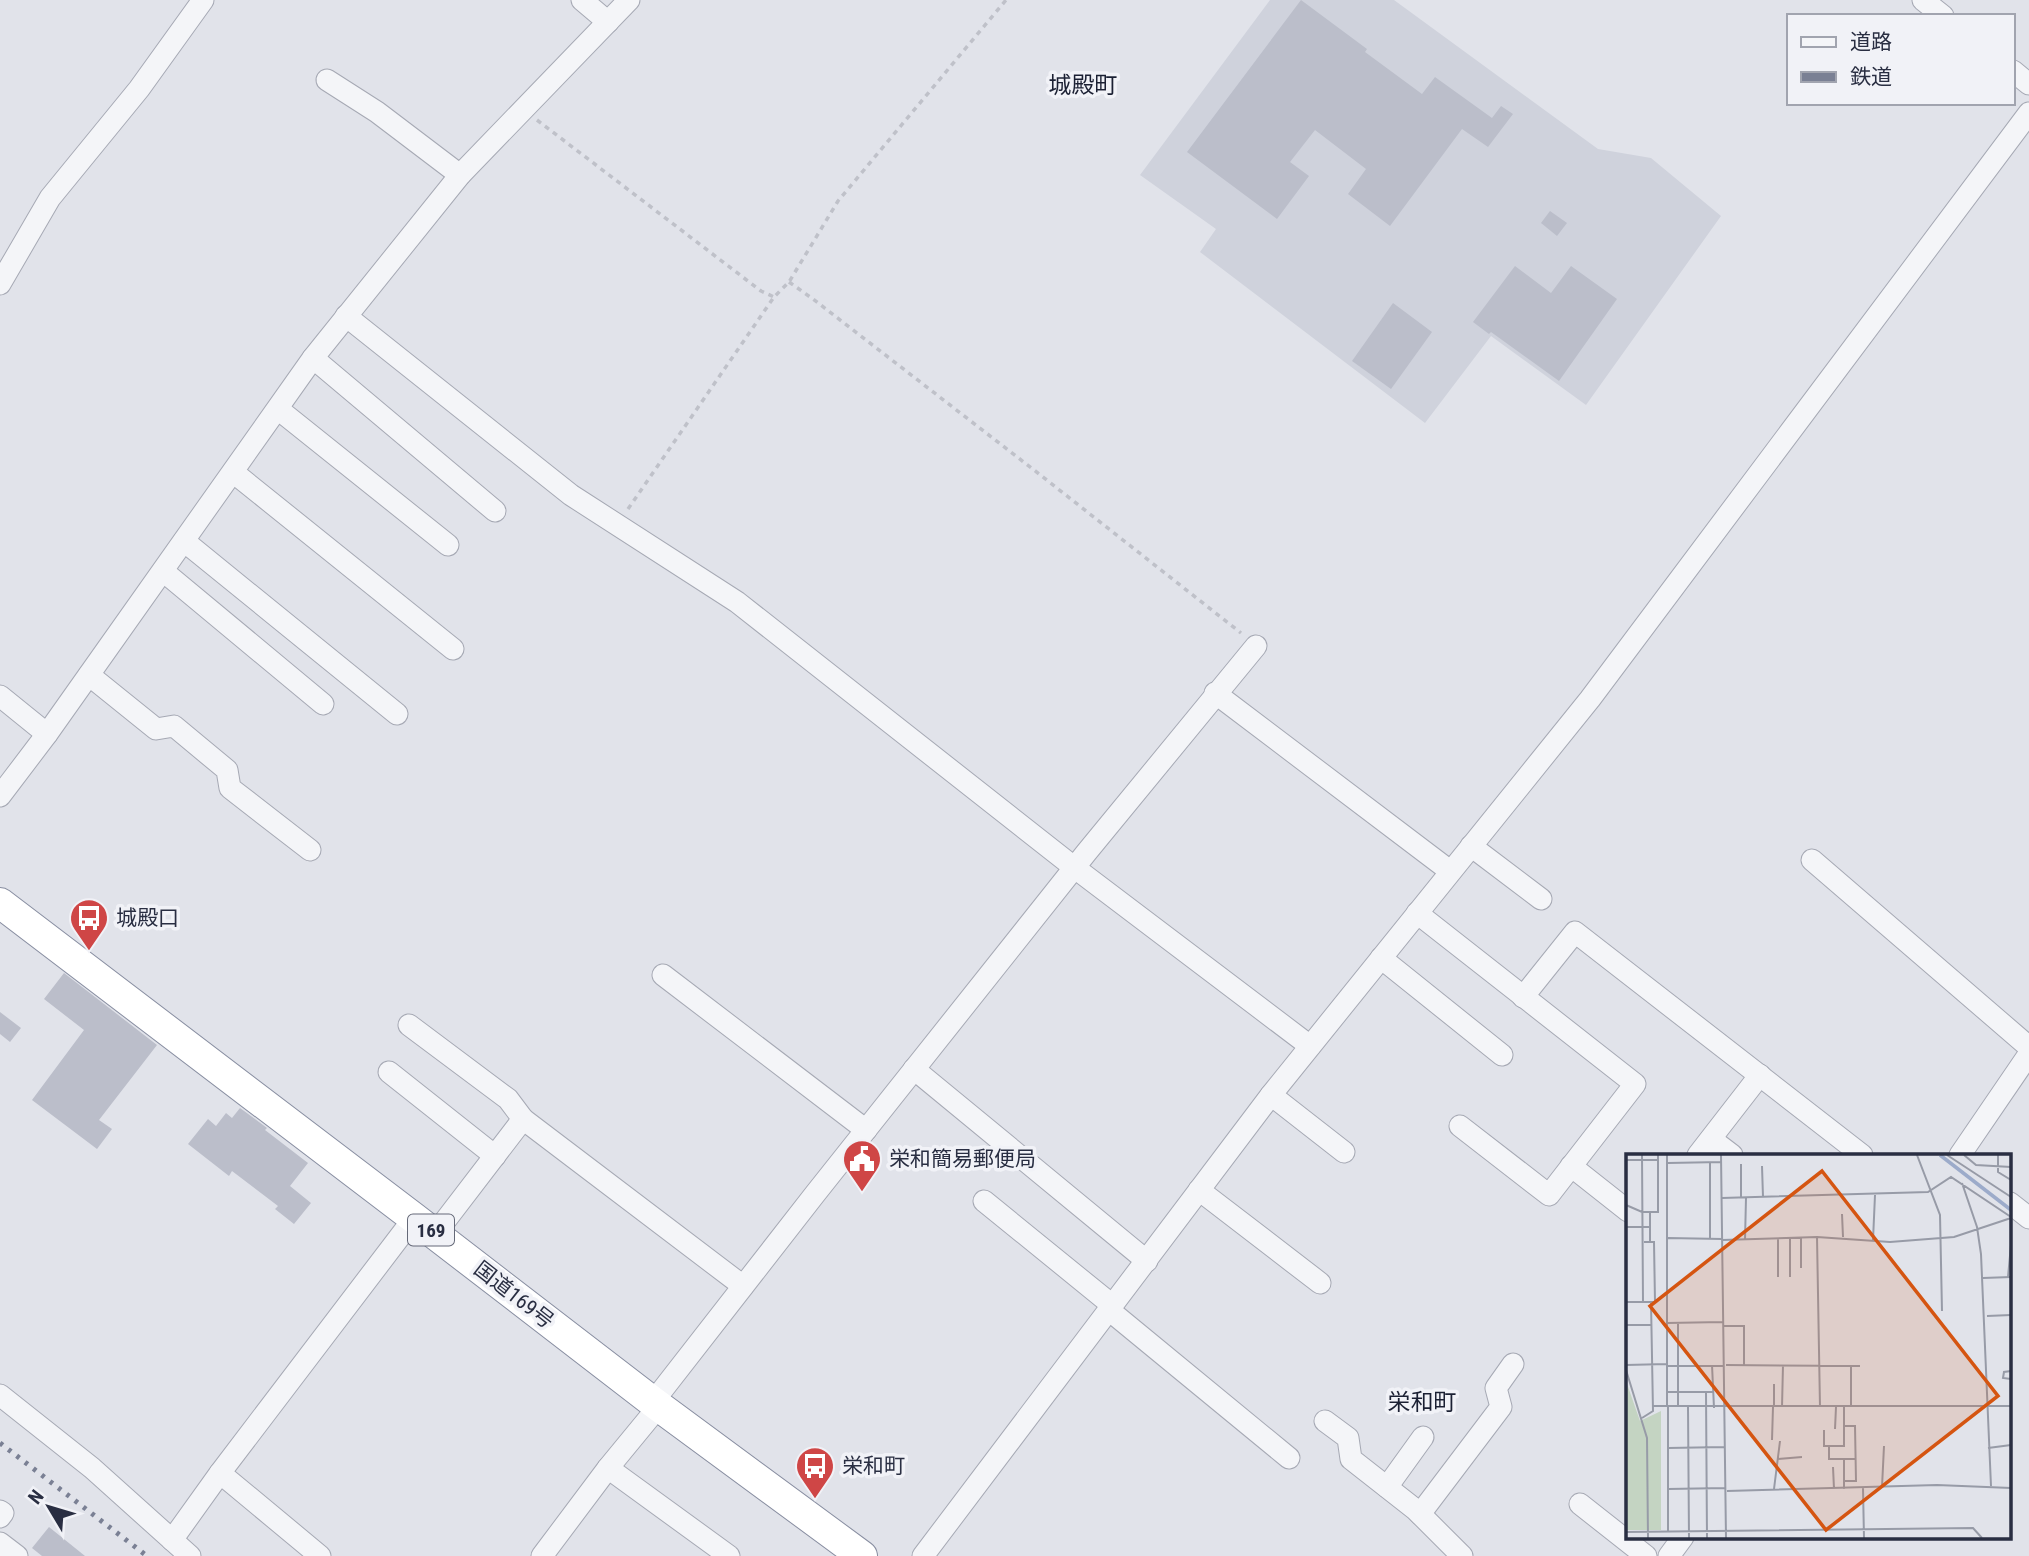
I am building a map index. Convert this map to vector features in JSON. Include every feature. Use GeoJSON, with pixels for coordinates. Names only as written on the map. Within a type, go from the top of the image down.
{"type":"FeatureCollection","features":[{"type":"Feature","properties":{"kind":"highway","name":"国道169号"},"geometry":{"type":"LineString","coordinates":[[0,903],[656,1404],[862,1556]]}},
{"type":"Feature","properties":{"kind":"street"},"geometry":{"type":"LineString","coordinates":[[0,284],[50,198],[139,89],[203,0]]}},
{"type":"Feature","properties":{"kind":"street"},"geometry":{"type":"LineString","coordinates":[[582,0],[608,22]]}},
{"type":"Feature","properties":{"kind":"street"},"geometry":{"type":"LineString","coordinates":[[0,796],[47,734],[313,358],[346,316],[460,175],[629,0]]}},
{"type":"Feature","properties":{"kind":"street"},"geometry":{"type":"LineString","coordinates":[[1923,0],[1940,14]]}},
{"type":"Feature","properties":{"kind":"street"},"geometry":{"type":"LineString","coordinates":[[2015,73],[2029,84]]}},
{"type":"Feature","properties":{"kind":"street"},"geometry":{"type":"LineString","coordinates":[[327,80],[377,112],[460,175]]}},
{"type":"Feature","properties":{"kind":"street"},"geometry":{"type":"LineString","coordinates":[[923,1556],[1270,1095],[1590,699],[2029,113]]}},
{"type":"Feature","properties":{"kind":"street"},"geometry":{"type":"LineString","coordinates":[[346,316],[571,495],[737,603],[1075,867],[1310,1046]]}},
{"type":"Feature","properties":{"kind":"street"},"geometry":{"type":"LineString","coordinates":[[313,358],[495,511]]}},
{"type":"Feature","properties":{"kind":"street"},"geometry":{"type":"LineString","coordinates":[[278,408],[448,545]]}},
{"type":"Feature","properties":{"kind":"street"},"geometry":{"type":"LineString","coordinates":[[233,472],[453,649]]}},
{"type":"Feature","properties":{"kind":"street"},"geometry":{"type":"LineString","coordinates":[[184,541],[397,714]]}},
{"type":"Feature","properties":{"kind":"street"},"geometry":{"type":"LineString","coordinates":[[163,571],[323,704]]}},
{"type":"Feature","properties":{"kind":"street"},"geometry":{"type":"LineString","coordinates":[[542,1556],[743,1286],[1075,867],[1256,646]]}},
{"type":"Feature","properties":{"kind":"street"},"geometry":{"type":"LineString","coordinates":[[89,675],[156,729],[174,726],[227,770],[230,788],[310,850]]}},
{"type":"Feature","properties":{"kind":"street"},"geometry":{"type":"LineString","coordinates":[[1215,693],[1450,871]]}},
{"type":"Feature","properties":{"kind":"street"},"geometry":{"type":"LineString","coordinates":[[0,696],[47,734]]}},
{"type":"Feature","properties":{"kind":"street"},"geometry":{"type":"LineString","coordinates":[[1471,846],[1541,899]]}},
{"type":"Feature","properties":{"kind":"street"},"geometry":{"type":"LineString","coordinates":[[1812,860],[2029,1047]]}},
{"type":"Feature","properties":{"kind":"street"},"geometry":{"type":"LineString","coordinates":[[1417,913],[1635,1084],[1549,1195],[1460,1126]]}},
{"type":"Feature","properties":{"kind":"street"},"geometry":{"type":"LineString","coordinates":[[1523,997],[1575,932],[1861,1154]]}},
{"type":"Feature","properties":{"kind":"street"},"geometry":{"type":"LineString","coordinates":[[1381,958],[1502,1055]]}},
{"type":"Feature","properties":{"kind":"street"},"geometry":{"type":"LineString","coordinates":[[663,975],[866,1130]]}},
{"type":"Feature","properties":{"kind":"street"},"geometry":{"type":"LineString","coordinates":[[409,1025],[508,1099],[523,1119],[743,1286]]}},
{"type":"Feature","properties":{"kind":"street"},"geometry":{"type":"LineString","coordinates":[[1961,1154],[2029,1055]]}},
{"type":"Feature","properties":{"kind":"street"},"geometry":{"type":"LineString","coordinates":[[914,1069],[1147,1261]]}},
{"type":"Feature","properties":{"kind":"street"},"geometry":{"type":"LineString","coordinates":[[389,1072],[495,1156]]}},
{"type":"Feature","properties":{"kind":"street"},"geometry":{"type":"LineString","coordinates":[[1728,1154],[1704,1147],[1760,1075]]}},
{"type":"Feature","properties":{"kind":"street"},"geometry":{"type":"LineString","coordinates":[[1270,1095],[1344,1152]]}},
{"type":"Feature","properties":{"kind":"street"},"geometry":{"type":"LineString","coordinates":[[172,1540],[220,1473],[424,1226],[495,1156],[523,1119]]}},
{"type":"Feature","properties":{"kind":"street"},"geometry":{"type":"LineString","coordinates":[[1571,1166],[1626,1209]]}},
{"type":"Feature","properties":{"kind":"street"},"geometry":{"type":"LineString","coordinates":[[1199,1189],[1320,1283]]}},
{"type":"Feature","properties":{"kind":"street"},"geometry":{"type":"LineString","coordinates":[[984,1202],[1289,1458]]}},
{"type":"Feature","properties":{"kind":"street"},"geometry":{"type":"LineString","coordinates":[[2011,1204],[2029,1218]]}},
{"type":"Feature","properties":{"kind":"street"},"geometry":{"type":"LineString","coordinates":[[1420,1514],[1501,1407],[1496,1388],[1513,1364]]}},
{"type":"Feature","properties":{"kind":"street"},"geometry":{"type":"LineString","coordinates":[[0,1395],[92,1468],[190,1556]]}},
{"type":"Feature","properties":{"kind":"street"},"geometry":{"type":"LineString","coordinates":[[1325,1421],[1348,1438],[1351,1458],[1420,1514],[1462,1556]]}},
{"type":"Feature","properties":{"kind":"street"},"geometry":{"type":"LineString","coordinates":[[1387,1487],[1423,1437]]}},
{"type":"Feature","properties":{"kind":"street"},"geometry":{"type":"LineString","coordinates":[[608,1468],[729,1556]]}},
{"type":"Feature","properties":{"kind":"street"},"geometry":{"type":"LineString","coordinates":[[220,1473],[320,1556]]}},
{"type":"Feature","properties":{"kind":"street"},"geometry":{"type":"LineString","coordinates":[[1580,1504],[1646,1556]]}},
{"type":"Feature","properties":{"kind":"street"},"geometry":{"type":"LineString","coordinates":[[0,1511],[3,1513],[0,1517]]}},
{"type":"Feature","properties":{"kind":"street"},"geometry":{"type":"LineString","coordinates":[[1669,1556],[1682,1538]]}},
{"type":"Feature","properties":{"kind":"street"},"geometry":{"type":"LineString","coordinates":[[0,1543],[17,1556]]}},
{"type":"Feature","properties":{"kind":"path"},"geometry":{"type":"LineString","coordinates":[[616,526],[774,297],[789,282],[838,201],[1006,0]]}},
{"type":"Feature","properties":{"kind":"path"},"geometry":{"type":"LineString","coordinates":[[524,110],[761,291],[774,297]]}},
{"type":"Feature","properties":{"kind":"path"},"geometry":{"type":"LineString","coordinates":[[789,282],[1001,444],[1256,646]]}},
{"type":"Feature","properties":{"kind":"shaded area"},"geometry":{"type":"Polygon","coordinates":[[[1270,0],[1394,0],[1598,149],[1651,158],[1721,216],[1586,405],[1491,336],[1425,423],[1200,252],[1216,229],[1140,175],[1270,0]]]}},
{"type":"Feature","properties":{"kind":"building"},"geometry":{"type":"Polygon","coordinates":[[[1301,0],[1422,94],[1435,77],[1492,118],[1501,106],[1513,114],[1488,147],[1462,129],[1390,226],[1348,194],[1366,169],[1315,130],[1290,162],[1309,176],[1277,219],[1187,152],[1301,0]]]}},
{"type":"Feature","properties":{"kind":"building"},"geometry":{"type":"Polygon","coordinates":[[[1550,211],[1567,223],[1557,236],[1541,223],[1550,211]]]}},
{"type":"Feature","properties":{"kind":"building"},"geometry":{"type":"Polygon","coordinates":[[[1515,266],[1551,293],[1571,266],[1617,299],[1559,381],[1473,322],[1515,266]]]}},
{"type":"Feature","properties":{"kind":"building"},"geometry":{"type":"Polygon","coordinates":[[[1393,303],[1432,332],[1391,389],[1352,361],[1393,303]]]}},
{"type":"Feature","properties":{"kind":"building"},"geometry":{"type":"Polygon","coordinates":[[[64,973],[157,1045],[99,1120],[112,1129],[97,1149],[32,1100],[84,1030],[44,999],[64,973]]]}},
{"type":"Feature","properties":{"kind":"building"},"geometry":{"type":"Polygon","coordinates":[[[0,1012],[21,1028],[10,1042],[0,1034],[0,1012]]]}},
{"type":"Feature","properties":{"kind":"building"},"geometry":{"type":"Polygon","coordinates":[[[240,1108],[308,1163],[290,1186],[311,1203],[294,1224],[275,1209],[278,1206],[232,1171],[229,1176],[188,1144],[208,1119],[216,1126],[226,1113],[232,1118],[240,1108]]]}},
{"type":"Feature","properties":{"kind":"building"},"geometry":{"type":"Polygon","coordinates":[[[49,1527],[85,1556],[42,1556],[32,1548],[49,1527]]]}},
{"type":"Feature","properties":{"kind":"railway"},"geometry":{"type":"LineString","coordinates":[[0,1443],[147,1556]]}},
{"type":"Feature","properties":{"kind":"place","name":"城殿口"},"geometry":{"type":"Point","coordinates":[89,952]}},
{"type":"Feature","properties":{"kind":"place","name":"栄和簡易郵便局"},"geometry":{"type":"Point","coordinates":[862,1193]}},
{"type":"Feature","properties":{"kind":"place","name":"栄和町"},"geometry":{"type":"Point","coordinates":[815,1500]}},
{"type":"Feature","properties":{"kind":"district","name":"城殿町"},"geometry":{"type":"Point","coordinates":[1083,85]}},
{"type":"Feature","properties":{"kind":"district","name":"栄和町"},"geometry":{"type":"Point","coordinates":[1422,1402]}}]}
